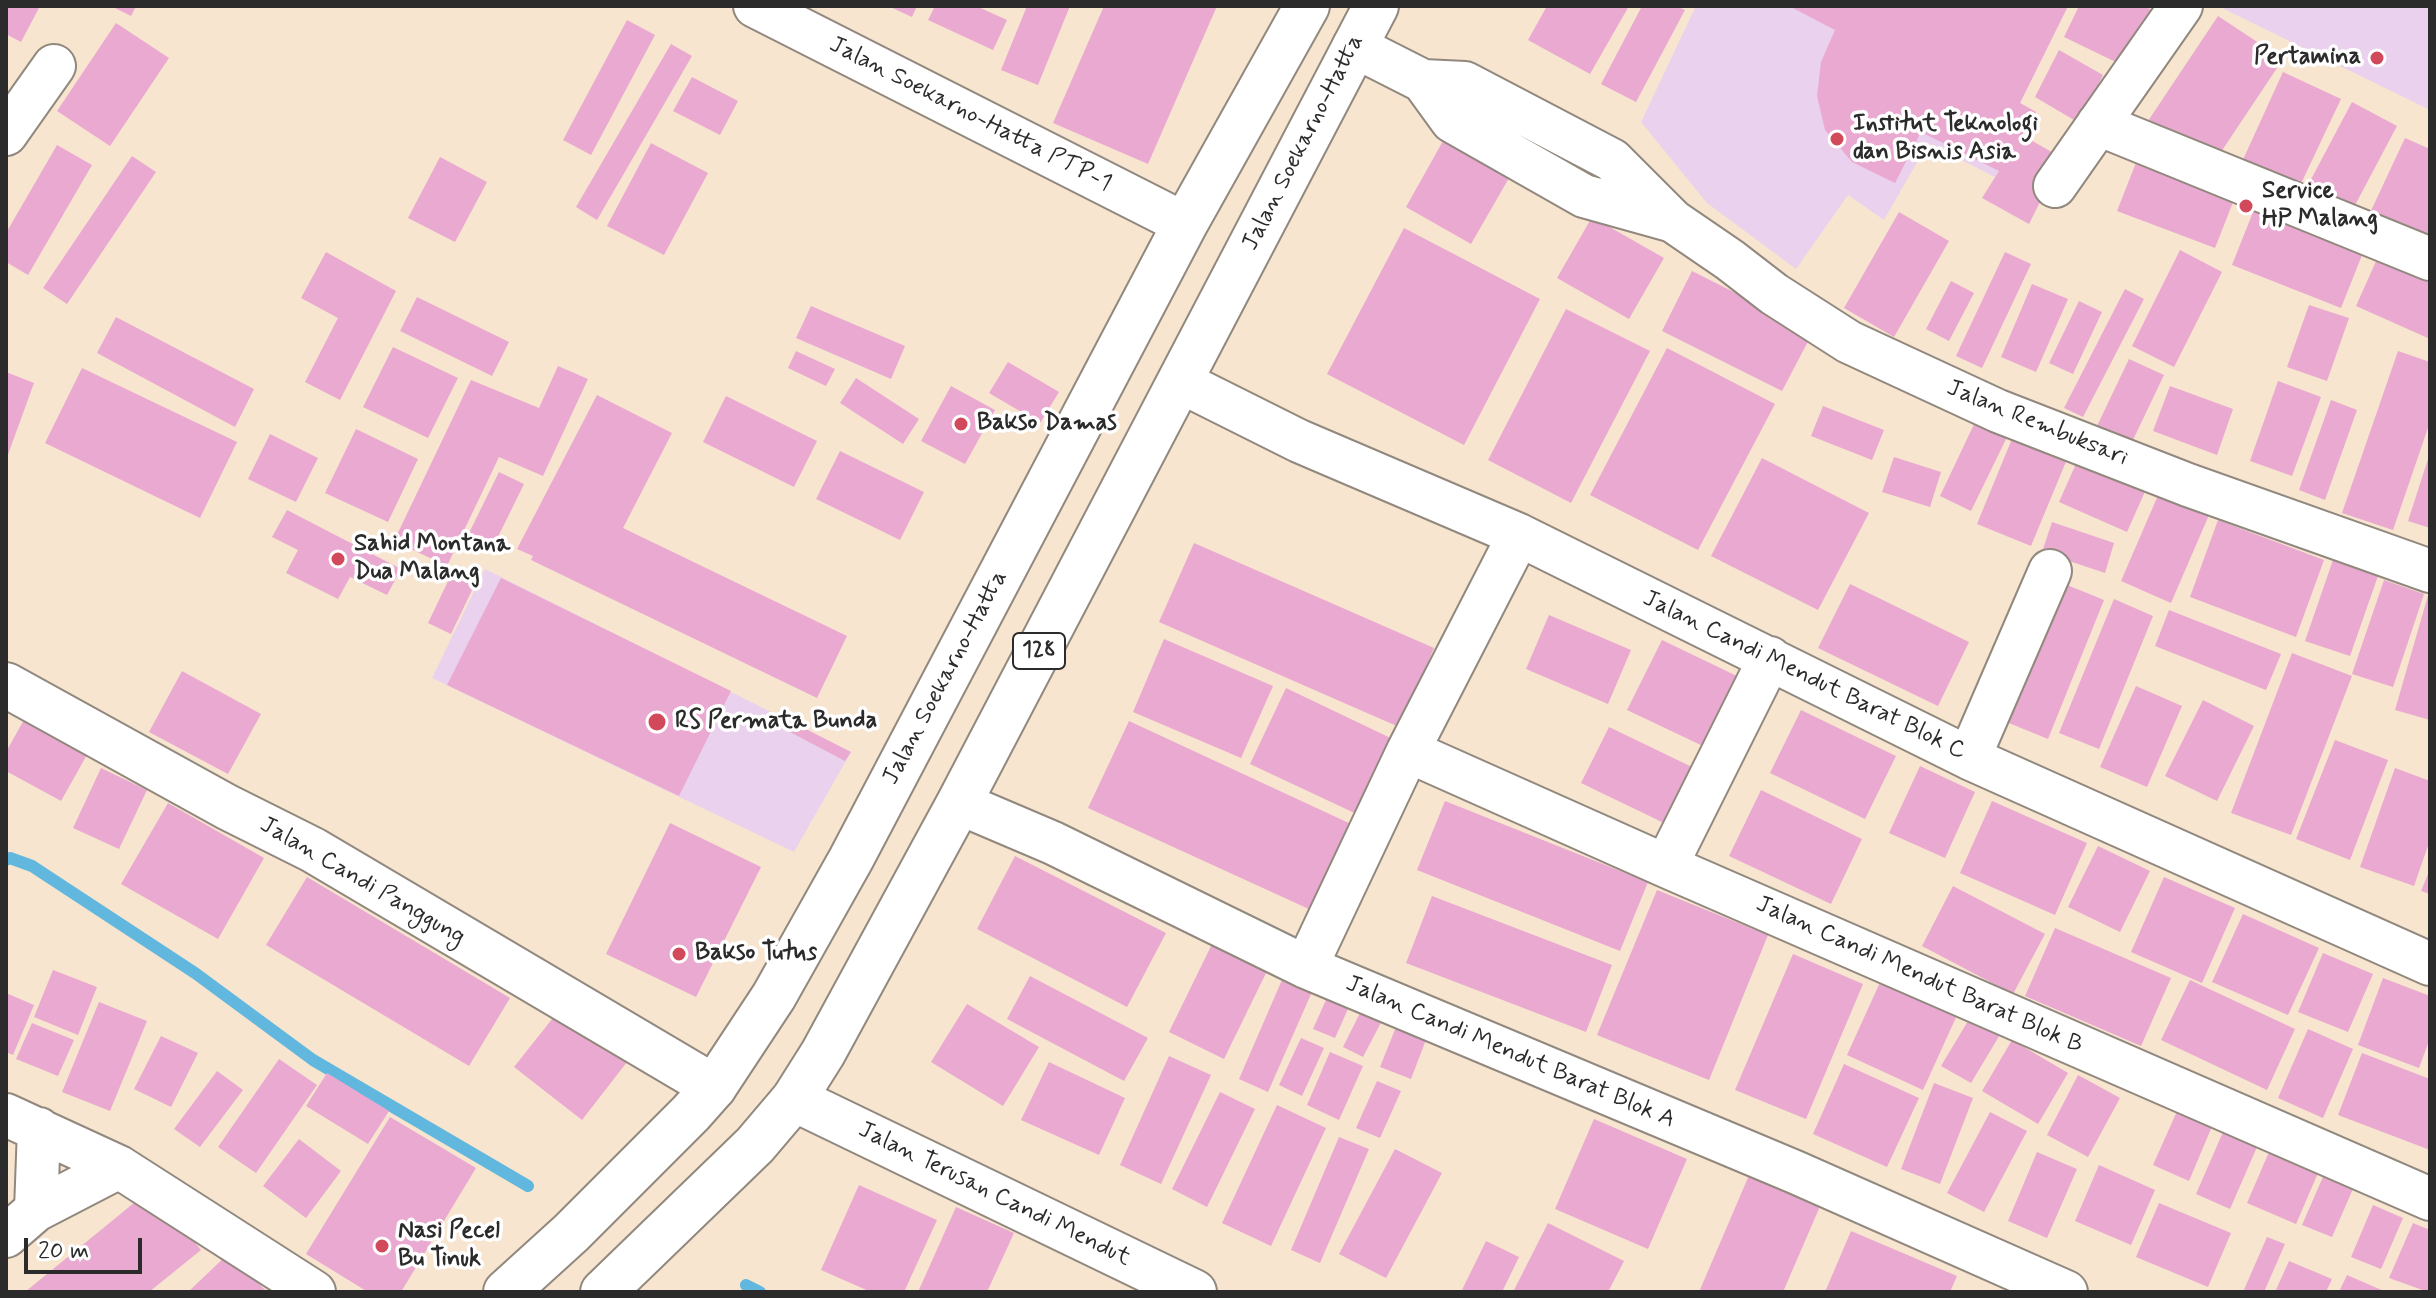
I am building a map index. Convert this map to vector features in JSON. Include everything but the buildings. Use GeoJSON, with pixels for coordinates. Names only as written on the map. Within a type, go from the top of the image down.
{"type":"FeatureCollection","features":[{"type":"Feature","properties":{"kind":"main road","name":"Jalan Soekarno-Hatta"},"geometry":{"type":"LineString","coordinates":[[506,1292],[640,1166],[714,1087],[774,996],[851,859],[1185,224],[1307,6]]}},
{"type":"Feature","properties":{"kind":"main road","name":"Jalan Soekarno-Hatta"},"geometry":{"type":"LineString","coordinates":[[603,1292],[755,1145],[794,1099],[823,1053],[959,803],[1376,6]]}},
{"type":"Feature","properties":{"kind":"main road"},"geometry":{"type":"LineString","coordinates":[[1118,353],[1181,382]]}},
{"type":"Feature","properties":{"kind":"main road","name":"Jalan Candi Panggung"},"geometry":{"type":"LineString","coordinates":[[6,685],[227,807],[313,850],[714,1087]]}},
{"type":"Feature","properties":{"kind":"main road","name":"Jalan Terusan Candi Mendut"},"geometry":{"type":"LineString","coordinates":[[794,1099],[1194,1292]]}},
{"type":"Feature","properties":{"kind":"street","name":"Jalan Soekarno-Hatta PTP-1"},"geometry":{"type":"LineString","coordinates":[[755,6],[1185,224]]}},
{"type":"Feature","properties":{"kind":"street"},"geometry":{"type":"LineString","coordinates":[[2055,186],[2181,6]]}},
{"type":"Feature","properties":{"kind":"street","name":"Jalan Rembuksari"},"geometry":{"type":"LineString","coordinates":[[1354,46],[1423,81],[1465,83],[1612,160],[1673,221],[1774,294],[1849,342],[1984,405],[2188,485],[2430,571]]}},
{"type":"Feature","properties":{"kind":"street"},"geometry":{"type":"LineString","coordinates":[[6,134],[54,66]]}},
{"type":"Feature","properties":{"kind":"street"},"geometry":{"type":"LineString","coordinates":[[2098,124],[2430,259]]}},
{"type":"Feature","properties":{"kind":"street","name":"Jalan Candi Mendut Barat Blok C"},"geometry":{"type":"LineString","coordinates":[[1181,382],[1299,441],[1519,535],[1969,758],[2430,964]]}},
{"type":"Feature","properties":{"kind":"street"},"geometry":{"type":"LineString","coordinates":[[1306,967],[1408,751],[1519,535]]}},
{"type":"Feature","properties":{"kind":"street"},"geometry":{"type":"LineString","coordinates":[[1969,758],[2050,571]]}},
{"type":"Feature","properties":{"kind":"street"},"geometry":{"type":"LineString","coordinates":[[1666,866],[1770,658]]}},
{"type":"Feature","properties":{"kind":"street","name":"Jalan Candi Mendut Barat Blok B"},"geometry":{"type":"LineString","coordinates":[[1408,751],[2430,1199]]}},
{"type":"Feature","properties":{"kind":"street","name":"Jalan Candi Mendut Barat Blok A"},"geometry":{"type":"LineString","coordinates":[[959,803],[1053,843],[1306,967],[1795,1172],[2066,1292]]}},
{"type":"Feature","properties":{"kind":"street"},"geometry":{"type":"LineString","coordinates":[[21,1223],[22,1122],[119,1167],[314,1292]]}},
{"type":"Feature","properties":{"kind":"street"},"geometry":{"type":"LineString","coordinates":[[21,1223],[119,1167]]}},
{"type":"Feature","properties":{"kind":"shaded area","name":"Institut Teknologi dan Bisnis Asia"},"geometry":{"type":"Polygon","coordinates":[[[1696,6],[2068,6],[2020,103],[2036,112],[1995,177],[1928,143],[1884,220],[1848,195],[1796,269],[1707,203],[1641,122],[1696,6]]]}},
{"type":"Feature","properties":{"kind":"shaded area","name":"Pertamina"},"geometry":{"type":"Polygon","coordinates":[[[2218,6],[2430,6],[2430,110],[2218,6]]]}},
{"type":"Feature","properties":{"kind":"shaded area","name":"RS Permata Bunda"},"geometry":{"type":"Polygon","coordinates":[[[485,569],[851,752],[794,852],[432,678],[485,569]]]}},
{"type":"Feature","properties":{"kind":"waterway"},"geometry":{"type":"LineString","coordinates":[[6,860],[10,858],[32,866],[195,973],[313,1060],[528,1186]]}},
{"type":"Feature","properties":{"kind":"waterway"},"geometry":{"type":"LineString","coordinates":[[746,1285],[760,1292]]}},
{"type":"Feature","properties":{"kind":"place","name":"Pertamina"},"geometry":{"type":"Point","coordinates":[2377,58]}},
{"type":"Feature","properties":{"kind":"place","name":"Institut Teknologi dan Bisnis Asia"},"geometry":{"type":"Point","coordinates":[1837,139]}},
{"type":"Feature","properties":{"kind":"place","name":"Service HP Malang"},"geometry":{"type":"Point","coordinates":[2246,206]}},
{"type":"Feature","properties":{"kind":"place","name":"Bakso Damas"},"geometry":{"type":"Point","coordinates":[961,424]}},
{"type":"Feature","properties":{"kind":"place","name":"Sahid Montana Dua Malang"},"geometry":{"type":"Point","coordinates":[338,559]}},
{"type":"Feature","properties":{"kind":"place","name":"RS Permata Bunda"},"geometry":{"type":"Point","coordinates":[657,722]}},
{"type":"Feature","properties":{"kind":"place","name":"Bakso Tutus"},"geometry":{"type":"Point","coordinates":[679,954]}},
{"type":"Feature","properties":{"kind":"place","name":"Nasi Pecel Bu Tinuk"},"geometry":{"type":"Point","coordinates":[382,1246]}}]}
